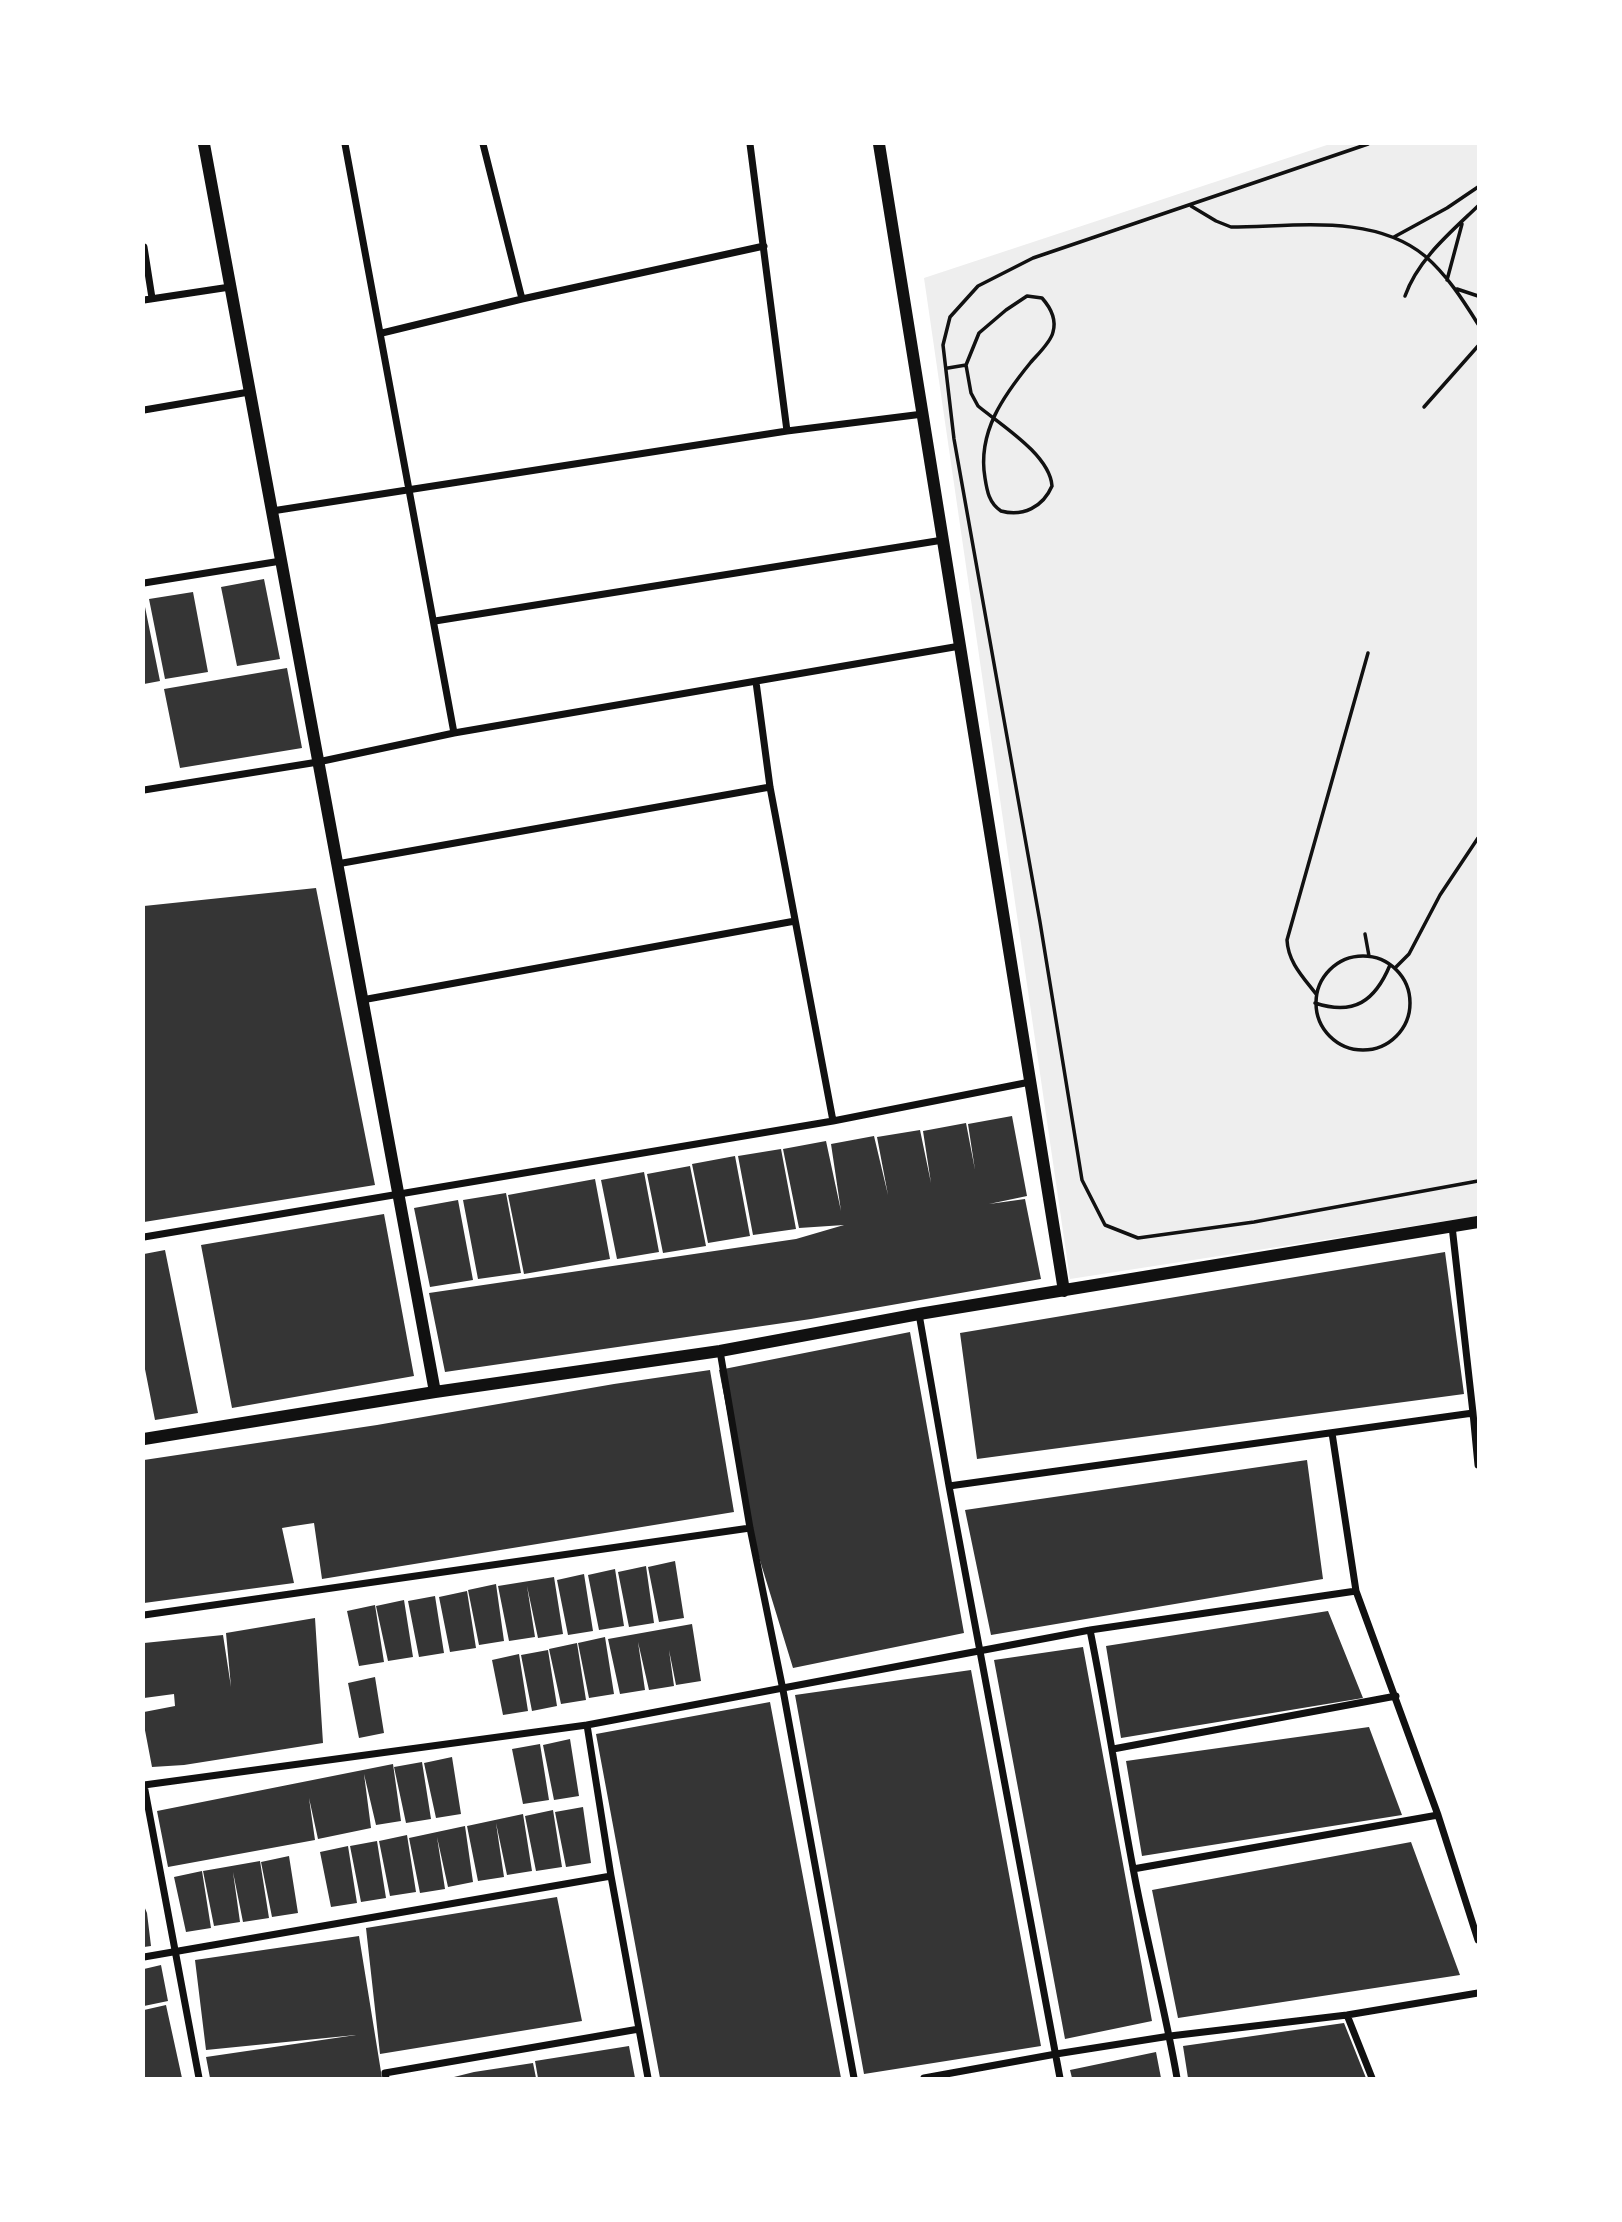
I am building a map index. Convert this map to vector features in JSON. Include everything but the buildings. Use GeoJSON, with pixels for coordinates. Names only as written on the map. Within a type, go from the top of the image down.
{"type":"FeatureCollection","features":[{"type":"Feature","properties":{"kind":"street"},"geometry":{"type":"LineString","coordinates":[[204,144],[435,1392]]}},
{"type":"Feature","properties":{"kind":"street"},"geometry":{"type":"LineString","coordinates":[[345,144],[454,733]]}},
{"type":"Feature","properties":{"kind":"street"},"geometry":{"type":"LineString","coordinates":[[483,144],[522,299]]}},
{"type":"Feature","properties":{"kind":"street"},"geometry":{"type":"LineString","coordinates":[[750,144],[787,430]]}},
{"type":"Feature","properties":{"kind":"street"},"geometry":{"type":"LineString","coordinates":[[879,144],[1064,1291]]}},
{"type":"Feature","properties":{"kind":"street"},"geometry":{"type":"LineString","coordinates":[[382,333],[764,246]]}},
{"type":"Feature","properties":{"kind":"street"},"geometry":{"type":"LineString","coordinates":[[144,247],[152,298]]}},
{"type":"Feature","properties":{"kind":"street"},"geometry":{"type":"LineString","coordinates":[[144,300],[230,287]]}},
{"type":"Feature","properties":{"kind":"street"},"geometry":{"type":"LineString","coordinates":[[144,410],[249,392]]}},
{"type":"Feature","properties":{"kind":"street"},"geometry":{"type":"LineString","coordinates":[[272,511],[787,430],[923,414]]}},
{"type":"Feature","properties":{"kind":"street"},"geometry":{"type":"LineString","coordinates":[[435,621],[943,540]]}},
{"type":"Feature","properties":{"kind":"street"},"geometry":{"type":"LineString","coordinates":[[144,583],[281,561]]}},
{"type":"Feature","properties":{"kind":"street"},"geometry":{"type":"LineString","coordinates":[[144,789],[318,762],[454,733],[960,646]]}},
{"type":"Feature","properties":{"kind":"street"},"geometry":{"type":"LineString","coordinates":[[756,682],[769,787],[833,1121]]}},
{"type":"Feature","properties":{"kind":"street"},"geometry":{"type":"LineString","coordinates":[[337,864],[769,787]]}},
{"type":"Feature","properties":{"kind":"street"},"geometry":{"type":"LineString","coordinates":[[362,1000],[795,921]]}},
{"type":"Feature","properties":{"kind":"street"},"geometry":{"type":"LineString","coordinates":[[144,1237],[833,1121],[1030,1082]]}},
{"type":"Feature","properties":{"kind":"street"},"geometry":{"type":"LineString","coordinates":[[144,1439],[435,1392],[720,1351],[919,1314],[1479,1222]]}},
{"type":"Feature","properties":{"kind":"street"},"geometry":{"type":"LineString","coordinates":[[1452,1226],[1479,1465]]}},
{"type":"Feature","properties":{"kind":"street"},"geometry":{"type":"LineString","coordinates":[[919,1314],[1060,2078]]}},
{"type":"Feature","properties":{"kind":"street"},"geometry":{"type":"LineString","coordinates":[[720,1351],[750,1528],[783,1689],[853,2078]]}},
{"type":"Feature","properties":{"kind":"street"},"geometry":{"type":"LineString","coordinates":[[949,1486],[1473,1413]]}},
{"type":"Feature","properties":{"kind":"street"},"geometry":{"type":"LineString","coordinates":[[1332,1433],[1356,1591],[1438,1815],[1479,1940]]}},
{"type":"Feature","properties":{"kind":"street"},"geometry":{"type":"LineString","coordinates":[[144,1615],[750,1528]]}},
{"type":"Feature","properties":{"kind":"street"},"geometry":{"type":"LineString","coordinates":[[199,2078],[144,1785],[587,1725],[1090,1630],[1356,1591]]}},
{"type":"Feature","properties":{"kind":"street"},"geometry":{"type":"LineString","coordinates":[[1090,1630],[1114,1749],[1133,1869],[1177,2078]]}},
{"type":"Feature","properties":{"kind":"street"},"geometry":{"type":"LineString","coordinates":[[1114,1749],[1396,1696]]}},
{"type":"Feature","properties":{"kind":"street"},"geometry":{"type":"LineString","coordinates":[[587,1725],[611,1875],[649,2078]]}},
{"type":"Feature","properties":{"kind":"street"},"geometry":{"type":"LineString","coordinates":[[1133,1869],[1438,1815]]}},
{"type":"Feature","properties":{"kind":"street"},"geometry":{"type":"LineString","coordinates":[[144,1957],[611,1875]]}},
{"type":"Feature","properties":{"kind":"street"},"geometry":{"type":"LineString","coordinates":[[924,2078],[1170,2036],[1347,2015],[1479,1993]]}},
{"type":"Feature","properties":{"kind":"street"},"geometry":{"type":"LineString","coordinates":[[1347,2015],[1372,2078]]}},
{"type":"Feature","properties":{"kind":"street"},"geometry":{"type":"LineString","coordinates":[[386,2078],[385,2073],[639,2029]]}},
{"type":"Feature","properties":{"kind":"path"},"geometry":{"type":"LineString","coordinates":[[1368,144],[1033,258],[978,286],[950,317],[943,345],[954,439],[1040,922],[1080,1170],[1082,1180],[1105,1225],[1138,1238],[1150,1237],[1254,1222],[1479,1181]]}},
{"type":"Feature","properties":{"kind":"path"},"geometry":{"type":"LineString","coordinates":[[1394,237],[1479,187]]}},
{"type":"Feature","properties":{"kind":"path"},"geometry":{"type":"LineString","coordinates":[[1191,205],[1231,227],[1330,226],[1378,231],[1394,237],[1426,258],[1447,279],[1479,324]]}},
{"type":"Feature","properties":{"kind":"path"},"geometry":{"type":"LineString","coordinates":[[1405,296],[1409,284],[1426,258],[1479,206]]}},
{"type":"Feature","properties":{"kind":"path"},"geometry":{"type":"LineString","coordinates":[[1447,279],[1462,221]]}},
{"type":"Feature","properties":{"kind":"path"},"geometry":{"type":"LineString","coordinates":[[1455,288],[1479,296]]}},
{"type":"Feature","properties":{"kind":"path"},"geometry":{"type":"LineString","coordinates":[[966,365],[971,393],[978,406],[1020,440],[1048,468],[1052,486],[1042,503],[1031,509],[1010,513],[1001,511],[990,499],[983,466],[987,432],[999,404],[1014,381],[1053,334],[1054,320],[1050,306],[1042,298],[1027,296],[1006,310],[979,333],[966,365]]}},
{"type":"Feature","properties":{"kind":"path"},"geometry":{"type":"LineString","coordinates":[[1424,407],[1479,346]]}},
{"type":"Feature","properties":{"kind":"path"},"geometry":{"type":"LineString","coordinates":[[947,368],[966,365]]}},
{"type":"Feature","properties":{"kind":"path"},"geometry":{"type":"LineString","coordinates":[[1316,994],[1292,962],[1287,952],[1287,940],[1368,653]]}},
{"type":"Feature","properties":{"kind":"path"},"geometry":{"type":"LineString","coordinates":[[1395,968],[1409,954],[1440,895],[1479,838]]}},
{"type":"Feature","properties":{"kind":"path"},"geometry":{"type":"LineString","coordinates":[[1364,934],[1369,956]]}},
{"type":"Feature","properties":{"kind":"path"},"geometry":{"type":"LineString","coordinates":[[1369,956],[1395,968],[1407,987],[1410,1008],[1403,1029],[1395,1038],[1377,1049],[1354,1050],[1334,1041],[1320,1024],[1315,1003],[1316,994],[1320,983],[1335,965],[1346,959],[1369,956]]}},
{"type":"Feature","properties":{"kind":"path"},"geometry":{"type":"LineString","coordinates":[[1315,1003],[1335,1009],[1355,1006],[1376,991],[1390,965]]}},
{"type":"Feature","properties":{"kind":"shaded area"},"geometry":{"type":"Polygon","coordinates":[[[1330,144],[1478,144],[1478,1216],[1070,1279],[924,278],[1330,144]]]}}]}
